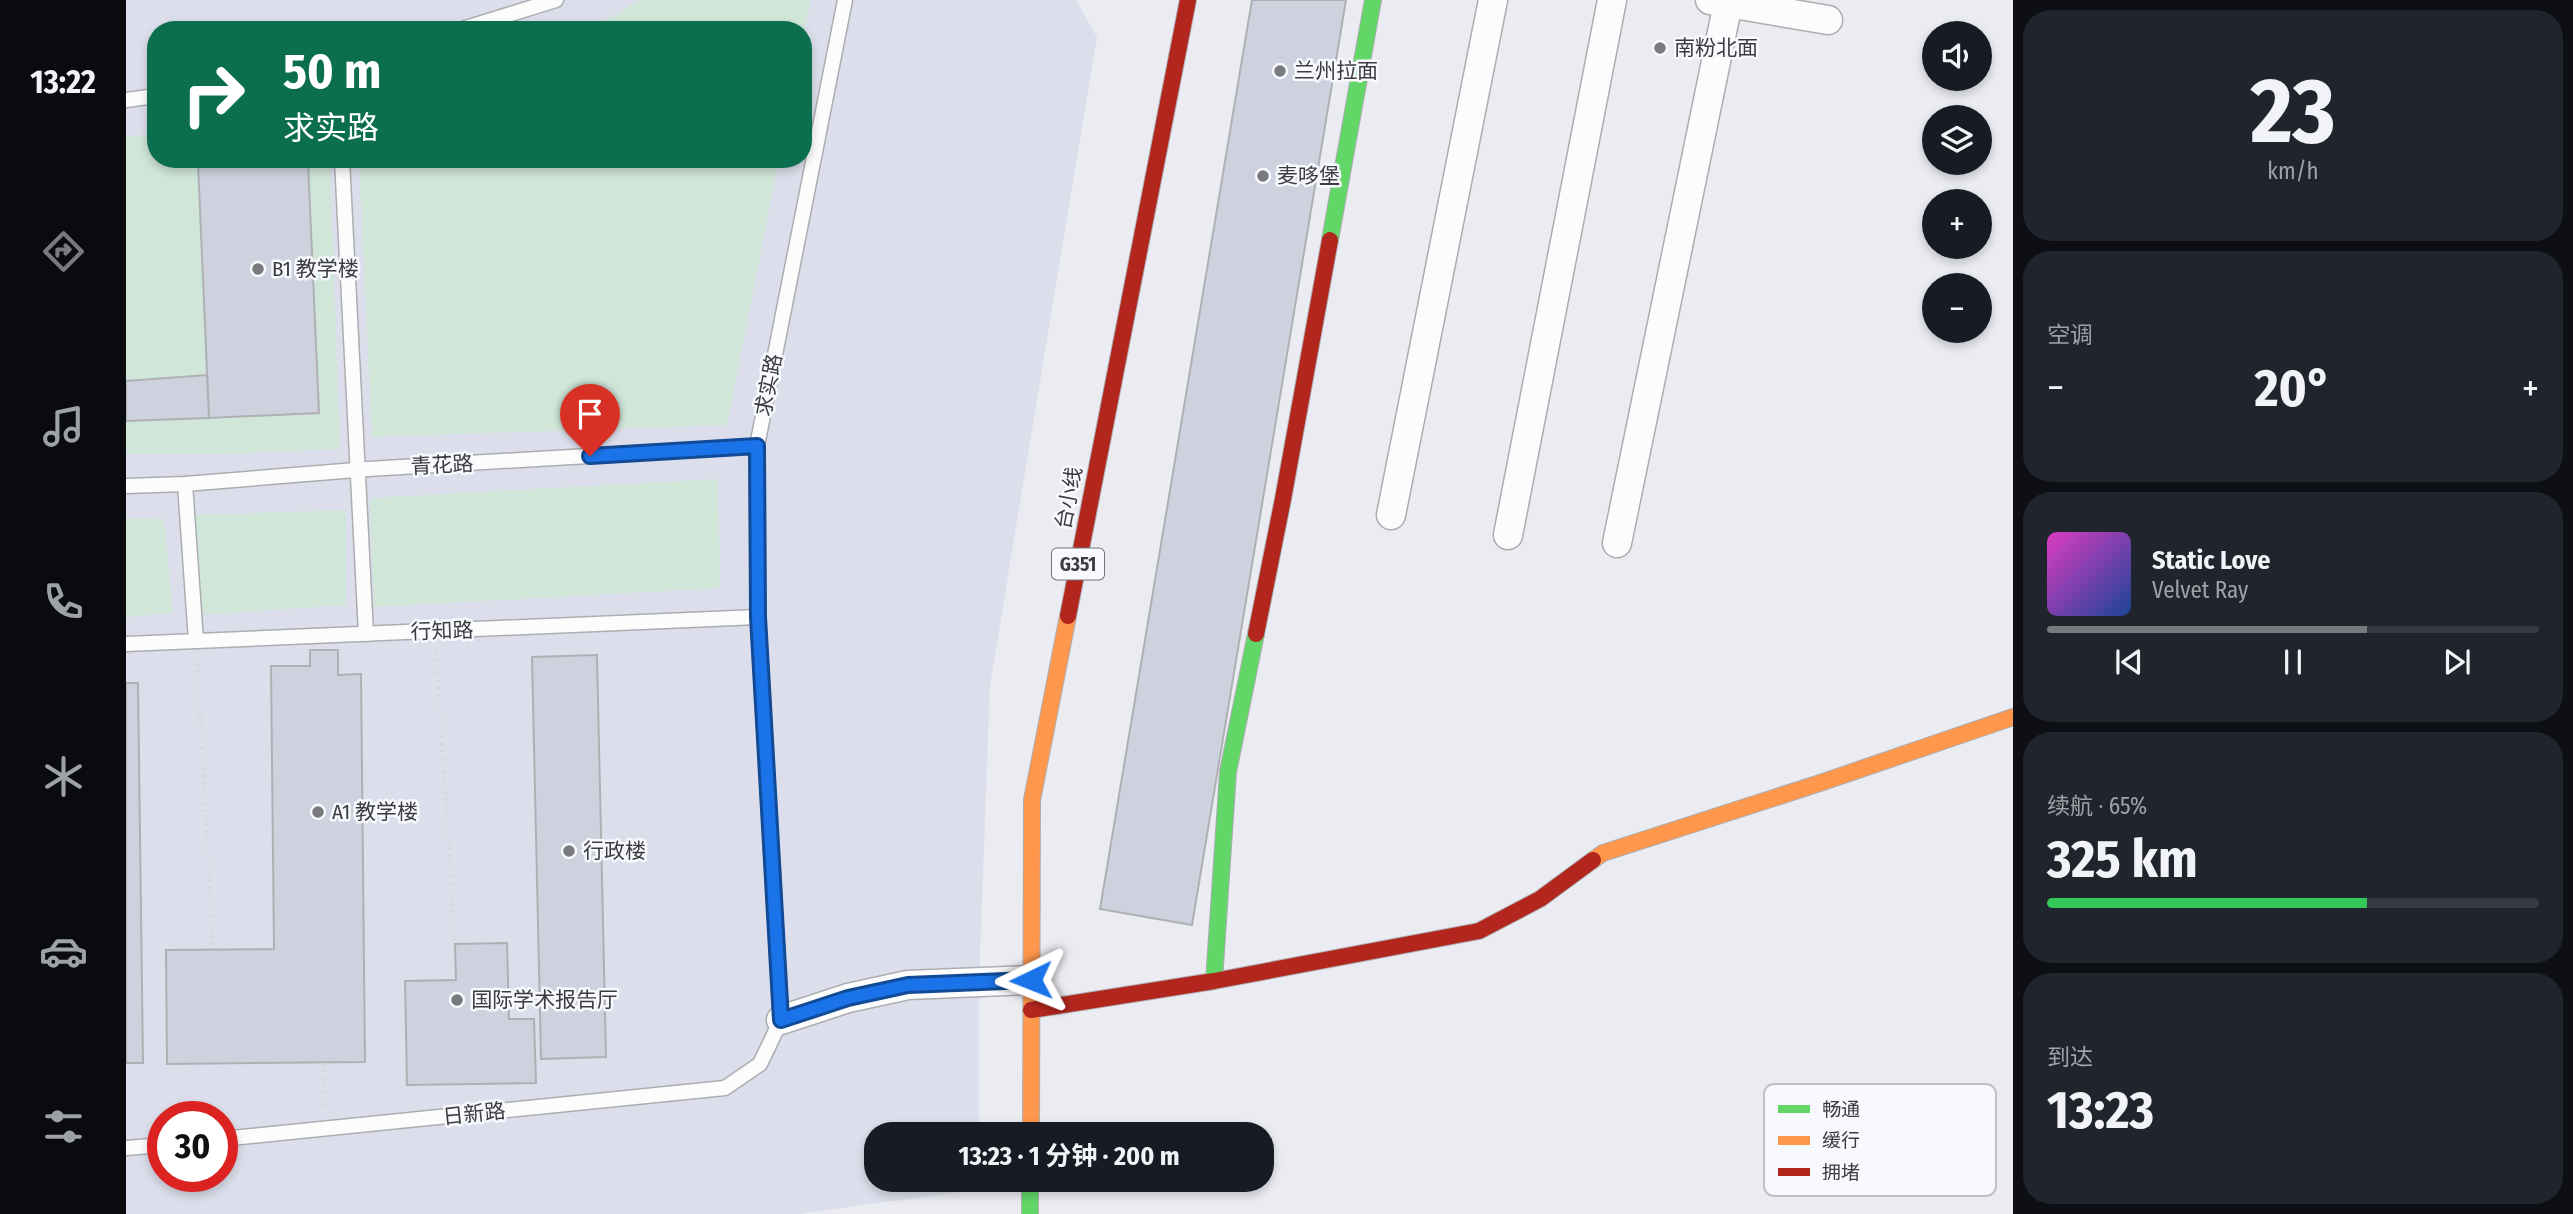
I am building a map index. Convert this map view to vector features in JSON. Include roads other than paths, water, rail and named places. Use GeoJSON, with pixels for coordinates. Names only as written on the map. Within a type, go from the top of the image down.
{"type":"FeatureCollection","features":[{"type":"Feature","properties":{"kind":"main road","name":"台小线"},"geometry":{"type":"LineString","coordinates":[[1031,1122],[1032,800],[1188,0]]}},
{"type":"Feature","properties":{"kind":"main road"},"geometry":{"type":"LineString","coordinates":[[1214,981],[1228,772],[1283,499],[1373,0]]}},
{"type":"Feature","properties":{"kind":"main road"},"geometry":{"type":"LineString","coordinates":[[1031,1010],[1214,981],[1479,931],[1540,899],[1603,853],[1821,783],[2013,717]]}},
{"type":"Feature","properties":{"kind":"main road"},"geometry":{"type":"LineString","coordinates":[[1030,1192],[1030,1214]]}},
{"type":"Feature","properties":{"kind":"street"},"geometry":{"type":"LineString","coordinates":[[1391,515],[1493,0]]}},
{"type":"Feature","properties":{"kind":"street"},"geometry":{"type":"LineString","coordinates":[[1508,535],[1612,0]]}},
{"type":"Feature","properties":{"kind":"street"},"geometry":{"type":"LineString","coordinates":[[1617,543],[1719,1],[1828,20]]}},
{"type":"Feature","properties":{"kind":"street"},"geometry":{"type":"LineString","coordinates":[[781,1020],[848,998],[908,985],[1031,980]]}},
{"type":"Feature","properties":{"kind":"lane"},"geometry":{"type":"LineString","coordinates":[[488,21],[556,0]]}},
{"type":"Feature","properties":{"kind":"lane","name":"求实路"},"geometry":{"type":"LineString","coordinates":[[812,167],[845,0]]}},
{"type":"Feature","properties":{"kind":"lane"},"geometry":{"type":"LineString","coordinates":[[126,100],[147,97]]}},
{"type":"Feature","properties":{"kind":"lane"},"geometry":{"type":"LineString","coordinates":[[342,168],[366,634]]}},
{"type":"Feature","properties":{"kind":"lane","name":"求实路"},"geometry":{"type":"LineString","coordinates":[[725,1088],[761,1064],[781,1020],[758,617],[757,446],[812,168]]}},
{"type":"Feature","properties":{"kind":"lane","name":"青花路"},"geometry":{"type":"LineString","coordinates":[[126,485],[185,484],[357,470],[757,446]]}},
{"type":"Feature","properties":{"kind":"lane"},"geometry":{"type":"LineString","coordinates":[[185,484],[196,641]]}},
{"type":"Feature","properties":{"kind":"lane","name":"行知路"},"geometry":{"type":"LineString","coordinates":[[126,645],[758,617]]}},
{"type":"Feature","properties":{"kind":"lane","name":"日新路"},"geometry":{"type":"LineString","coordinates":[[238,1138],[725,1088]]}},
{"type":"Feature","properties":{"kind":"lane"},"geometry":{"type":"LineString","coordinates":[[126,1148],[147,1146]]}},
{"type":"Feature","properties":{"kind":"place","name":"南粉北面"},"geometry":{"type":"Point","coordinates":[1660,48]}},
{"type":"Feature","properties":{"kind":"place","name":"兰州拉面"},"geometry":{"type":"Point","coordinates":[1280,71]}},
{"type":"Feature","properties":{"kind":"place","name":"麦哆堡"},"geometry":{"type":"Point","coordinates":[1263,176]}},
{"type":"Feature","properties":{"kind":"place","name":"B1 教学楼"},"geometry":{"type":"Point","coordinates":[258,269]}},
{"type":"Feature","properties":{"kind":"place","name":"A1 教学楼"},"geometry":{"type":"Point","coordinates":[318,812]}},
{"type":"Feature","properties":{"kind":"place","name":"行政楼"},"geometry":{"type":"Point","coordinates":[569,851]}},
{"type":"Feature","properties":{"kind":"place","name":"国际学术报告厅"},"geometry":{"type":"Point","coordinates":[457,1000]}}]}
